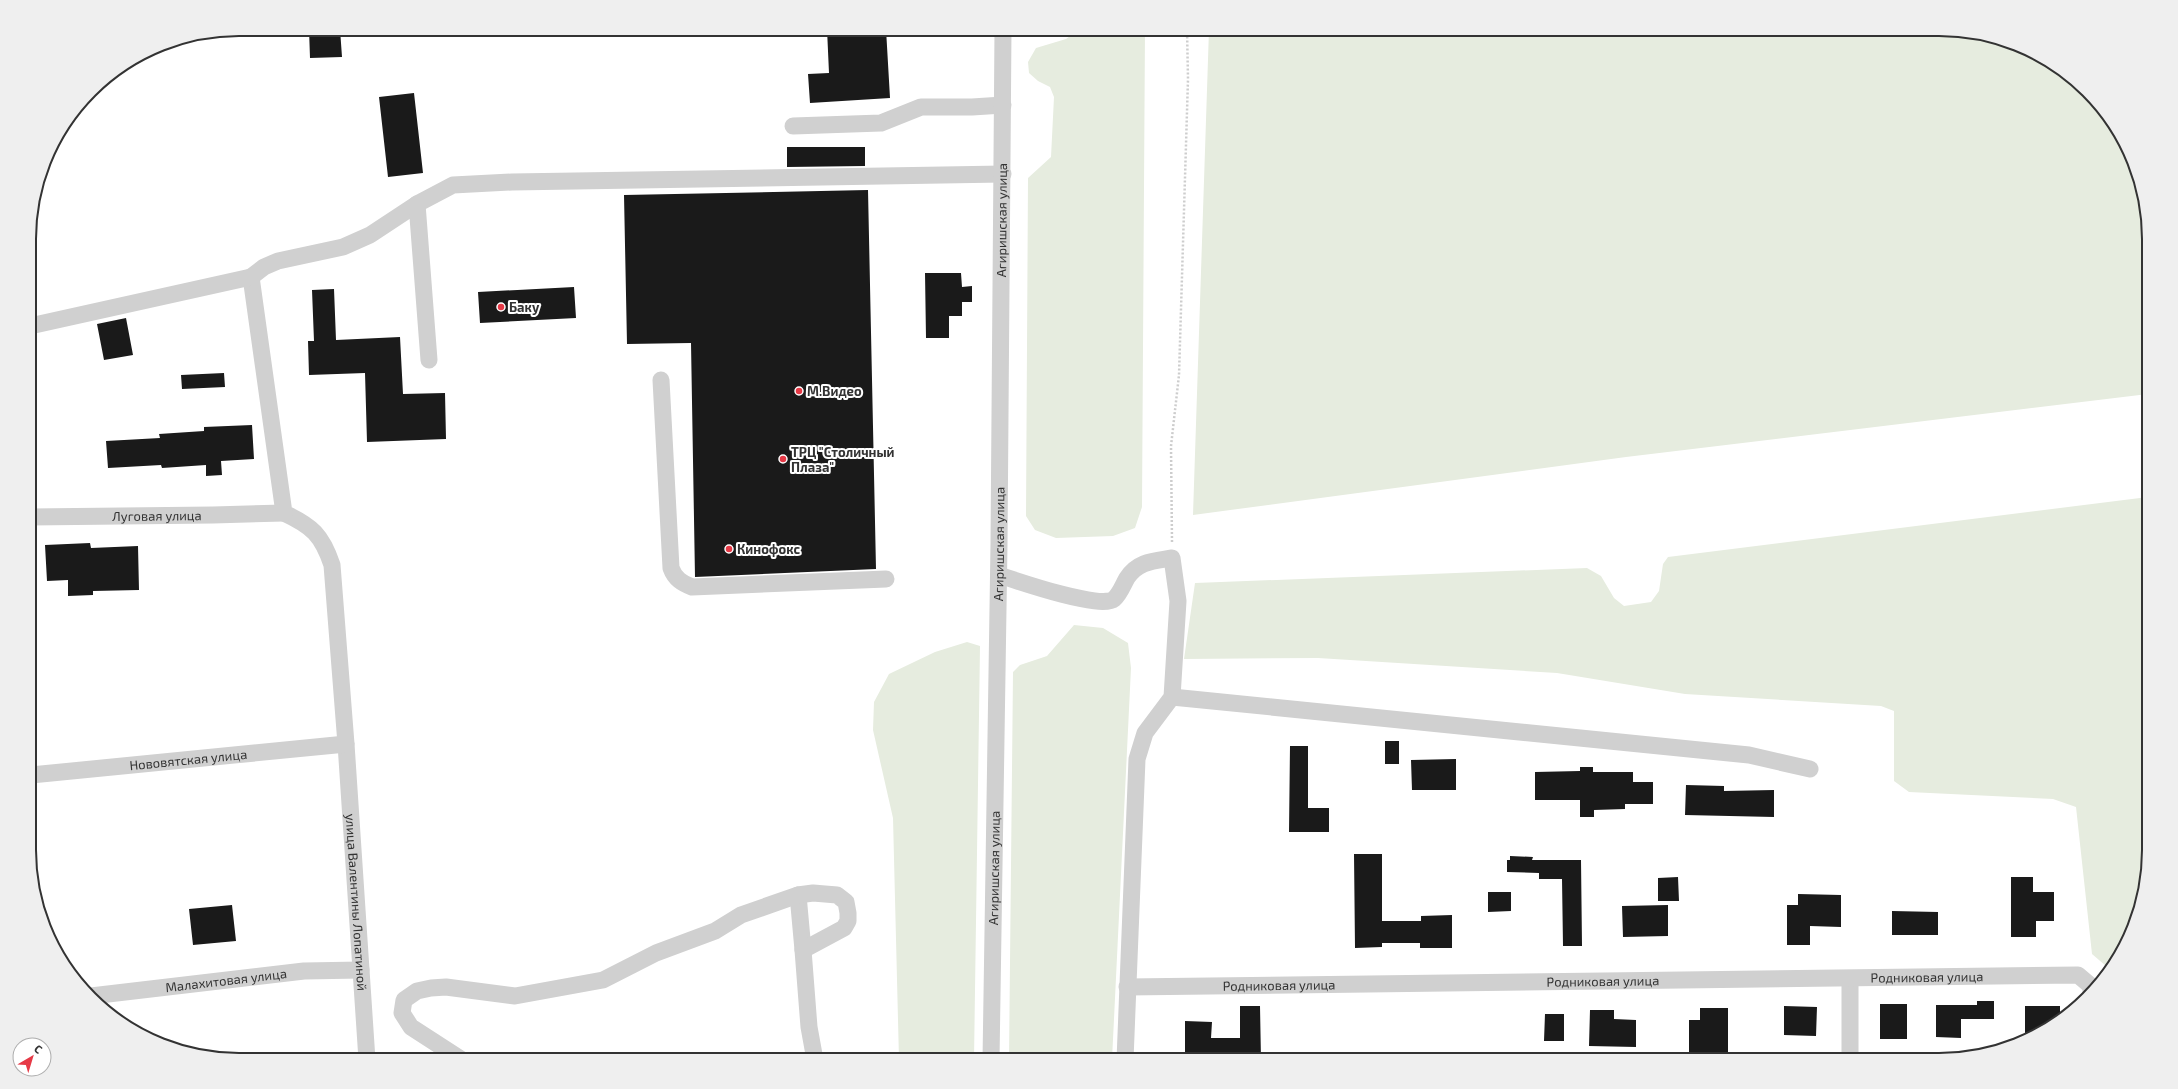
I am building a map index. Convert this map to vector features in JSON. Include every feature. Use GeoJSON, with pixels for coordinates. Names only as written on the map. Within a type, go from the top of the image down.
{"type":"FeatureCollection","features":[{"type":"Feature","properties":{"kind":"street","name":"Агиришская улица"},"geometry":{"type":"LineString","coordinates":[[991,1053],[998,575],[1003,36]]}},
{"type":"Feature","properties":{"kind":"street"},"geometry":{"type":"LineString","coordinates":[[793,126],[881,123],[921,108],[1003,105]]}},
{"type":"Feature","properties":{"kind":"street"},"geometry":{"type":"LineString","coordinates":[[36,325],[250,277],[264,267],[278,261],[344,247],[370,235],[417,204],[453,185],[512,182],[1002,174]]}},
{"type":"Feature","properties":{"kind":"street"},"geometry":{"type":"LineString","coordinates":[[417,204],[429,360]]}},
{"type":"Feature","properties":{"kind":"street"},"geometry":{"type":"LineString","coordinates":[[250,277],[284,513]]}},
{"type":"Feature","properties":{"kind":"street"},"geometry":{"type":"LineString","coordinates":[[661,380],[671,568],[674,576],[683,583],[692,587],[886,579]]}},
{"type":"Feature","properties":{"kind":"street","name":"Луговая улица"},"geometry":{"type":"LineString","coordinates":[[36,516],[284,513]]}},
{"type":"Feature","properties":{"kind":"street","name":"улица Валентины Лопатиной"},"geometry":{"type":"LineString","coordinates":[[284,513],[300,520],[314,531],[325,545],[332,565],[346,744],[367,1053]]}},
{"type":"Feature","properties":{"kind":"street"},"geometry":{"type":"LineString","coordinates":[[998,575],[1057,593],[1104,603],[1113,600],[1138,565],[1172,558],[1178,601],[1172,697],[1145,733],[1137,759],[1125,1053]]}},
{"type":"Feature","properties":{"kind":"street"},"geometry":{"type":"LineString","coordinates":[[1172,697],[1749,755],[1810,769]]}},
{"type":"Feature","properties":{"kind":"street","name":"Нововятская улица"},"geometry":{"type":"LineString","coordinates":[[36,775],[346,744]]}},
{"type":"Feature","properties":{"kind":"street"},"geometry":{"type":"LineString","coordinates":[[451,1053],[410,1027],[402,1013],[404,1000],[417,991],[431,988],[446,987],[515,996],[603,980],[656,953],[715,931],[741,915],[798,894],[813,893],[838,895],[846,902],[848,913],[848,921],[844,928],[803,950]]}},
{"type":"Feature","properties":{"kind":"street"},"geometry":{"type":"LineString","coordinates":[[798,894],[809,1027],[814,1053]]}},
{"type":"Feature","properties":{"kind":"street","name":"Малахитовая улица"},"geometry":{"type":"LineString","coordinates":[[98,995],[304,971],[361,970]]}},
{"type":"Feature","properties":{"kind":"street","name":"Родниковая улица"},"geometry":{"type":"LineString","coordinates":[[1127,988],[1850,979],[2078,974],[2090,985]]}},
{"type":"Feature","properties":{"kind":"street"},"geometry":{"type":"LineString","coordinates":[[1850,979],[1850,1053]]}},
{"type":"Feature","properties":{"kind":"path"},"geometry":{"type":"LineString","coordinates":[[1172,558],[1171,446],[1180,359],[1187,111],[1187,36]]}},
{"type":"Feature","properties":{"kind":"shaded area"},"geometry":{"type":"Polygon","coordinates":[[[1070,36],[1145,36],[1142,507],[1135,528],[1113,536],[1056,538],[1035,530],[1026,516],[1028,178],[1051,157],[1054,97],[1050,87],[1038,81],[1029,73],[1028,62],[1036,48],[1066,39],[1070,36]]]}},
{"type":"Feature","properties":{"kind":"shaded area"},"geometry":{"type":"Polygon","coordinates":[[[1209,36],[1952,36],[1991,43],[2016,51],[2052,70],[2073,86],[2092,105],[2108,126],[2127,162],[2135,187],[2142,226],[2142,395],[1626,457],[1193,515],[1209,36]]]}},
{"type":"Feature","properties":{"kind":"shaded area"},"geometry":{"type":"Polygon","coordinates":[[[2142,498],[2142,863],[2135,902],[2127,927],[2106,966],[2092,954],[2076,807],[2053,799],[1909,792],[1894,781],[1894,711],[1881,706],[1685,694],[1557,673],[1318,658],[1184,659],[1195,583],[1587,568],[1601,576],[1614,598],[1624,606],[1651,602],[1659,591],[1663,564],[1668,557],[2142,498]]]}},
{"type":"Feature","properties":{"kind":"shaded area"},"geometry":{"type":"Polygon","coordinates":[[[1074,625],[1103,628],[1128,643],[1131,668],[1112,1053],[1009,1053],[1013,672],[1020,665],[1047,656],[1074,625]]]}},
{"type":"Feature","properties":{"kind":"shaded area"},"geometry":{"type":"Polygon","coordinates":[[[967,642],[980,646],[974,1053],[899,1053],[893,818],[873,730],[874,702],[889,674],[935,652],[967,642]]]}},
{"type":"Feature","properties":{"kind":"building"},"geometry":{"type":"Polygon","coordinates":[[[309,36],[340,36],[342,57],[310,58],[309,36]]]}},
{"type":"Feature","properties":{"kind":"building"},"geometry":{"type":"Polygon","coordinates":[[[827,36],[886,36],[890,98],[810,103],[808,74],[829,73],[827,36]]]}},
{"type":"Feature","properties":{"kind":"building"},"geometry":{"type":"Polygon","coordinates":[[[414,93],[423,173],[388,177],[379,97],[414,93]]]}},
{"type":"Feature","properties":{"kind":"building"},"geometry":{"type":"Polygon","coordinates":[[[787,147],[865,147],[865,166],[787,167],[787,147]]]}},
{"type":"Feature","properties":{"kind":"building","name":"ТРЦ \"Столичный Плаза\""},"geometry":{"type":"Polygon","coordinates":[[[868,190],[876,569],[695,577],[691,343],[627,344],[624,195],[868,190]]]}},
{"type":"Feature","properties":{"kind":"building"},"geometry":{"type":"Polygon","coordinates":[[[925,273],[961,273],[962,287],[972,286],[972,302],[962,302],[962,316],[949,316],[949,338],[926,338],[925,273]]]}},
{"type":"Feature","properties":{"kind":"building"},"geometry":{"type":"Polygon","coordinates":[[[574,287],[576,318],[480,323],[478,292],[574,287]]]}},
{"type":"Feature","properties":{"kind":"building"},"geometry":{"type":"Polygon","coordinates":[[[334,289],[336,340],[400,337],[403,394],[445,393],[446,439],[367,442],[365,373],[309,375],[308,341],[314,341],[312,290],[334,289]]]}},
{"type":"Feature","properties":{"kind":"building"},"geometry":{"type":"Polygon","coordinates":[[[126,318],[133,355],[104,360],[97,324],[126,318]]]}},
{"type":"Feature","properties":{"kind":"building"},"geometry":{"type":"Polygon","coordinates":[[[224,373],[225,387],[182,389],[181,375],[224,373]]]}},
{"type":"Feature","properties":{"kind":"building"},"geometry":{"type":"Polygon","coordinates":[[[252,425],[254,459],[221,461],[222,475],[206,476],[206,465],[162,468],[161,465],[108,468],[106,441],[160,438],[159,434],[204,431],[204,427],[252,425]]]}},
{"type":"Feature","properties":{"kind":"building"},"geometry":{"type":"Polygon","coordinates":[[[90,543],[91,548],[138,546],[139,590],[93,591],[93,595],[68,596],[68,580],[47,581],[45,545],[90,543]]]}},
{"type":"Feature","properties":{"kind":"building"},"geometry":{"type":"Polygon","coordinates":[[[1385,741],[1399,741],[1399,764],[1385,764],[1385,741]]]}},
{"type":"Feature","properties":{"kind":"building"},"geometry":{"type":"Polygon","coordinates":[[[1290,746],[1308,746],[1308,808],[1329,808],[1329,832],[1289,832],[1290,746]]]}},
{"type":"Feature","properties":{"kind":"building"},"geometry":{"type":"Polygon","coordinates":[[[1456,759],[1456,790],[1412,790],[1411,760],[1456,759]]]}},
{"type":"Feature","properties":{"kind":"building"},"geometry":{"type":"Polygon","coordinates":[[[1580,767],[1593,767],[1593,772],[1633,772],[1633,782],[1653,782],[1653,804],[1625,804],[1625,809],[1594,810],[1594,817],[1580,817],[1580,800],[1535,800],[1535,772],[1580,771],[1580,767]]]}},
{"type":"Feature","properties":{"kind":"building"},"geometry":{"type":"Polygon","coordinates":[[[1686,785],[1724,786],[1724,791],[1774,790],[1774,817],[1685,815],[1686,785]]]}},
{"type":"Feature","properties":{"kind":"building"},"geometry":{"type":"Polygon","coordinates":[[[1354,854],[1382,854],[1382,921],[1421,921],[1421,916],[1452,915],[1452,948],[1420,948],[1420,943],[1382,943],[1382,947],[1355,948],[1354,854]]]}},
{"type":"Feature","properties":{"kind":"building"},"geometry":{"type":"Polygon","coordinates":[[[1510,856],[1533,857],[1532,860],[1581,860],[1582,946],[1563,946],[1562,879],[1539,879],[1539,873],[1507,872],[1507,860],[1510,860],[1510,856]]]}},
{"type":"Feature","properties":{"kind":"building"},"geometry":{"type":"Polygon","coordinates":[[[1678,877],[1679,901],[1658,901],[1658,878],[1678,877]]]}},
{"type":"Feature","properties":{"kind":"building"},"geometry":{"type":"Polygon","coordinates":[[[2011,877],[2033,877],[2033,892],[2054,892],[2054,921],[2036,921],[2036,937],[2011,937],[2011,877]]]}},
{"type":"Feature","properties":{"kind":"building"},"geometry":{"type":"Polygon","coordinates":[[[1488,892],[1511,892],[1511,911],[1488,912],[1488,892]]]}},
{"type":"Feature","properties":{"kind":"building"},"geometry":{"type":"Polygon","coordinates":[[[1798,894],[1841,895],[1841,927],[1810,926],[1810,945],[1787,945],[1787,905],[1798,905],[1798,894]]]}},
{"type":"Feature","properties":{"kind":"building"},"geometry":{"type":"Polygon","coordinates":[[[232,905],[236,941],[193,945],[189,909],[232,905]]]}},
{"type":"Feature","properties":{"kind":"building"},"geometry":{"type":"Polygon","coordinates":[[[1668,905],[1668,936],[1623,937],[1622,906],[1668,905]]]}},
{"type":"Feature","properties":{"kind":"building"},"geometry":{"type":"Polygon","coordinates":[[[1892,911],[1938,912],[1938,935],[1892,935],[1892,911]]]}},
{"type":"Feature","properties":{"kind":"building"},"geometry":{"type":"Polygon","coordinates":[[[1977,1001],[1994,1001],[1994,1019],[1961,1019],[1961,1038],[1936,1037],[1936,1005],[1977,1005],[1977,1001]]]}},
{"type":"Feature","properties":{"kind":"building"},"geometry":{"type":"Polygon","coordinates":[[[1880,1004],[1907,1004],[1907,1039],[1880,1039],[1880,1004]]]}},
{"type":"Feature","properties":{"kind":"building"},"geometry":{"type":"Polygon","coordinates":[[[1240,1006],[1260,1006],[1261,1053],[1185,1052],[1185,1021],[1212,1022],[1211,1038],[1240,1038],[1240,1006]]]}},
{"type":"Feature","properties":{"kind":"building"},"geometry":{"type":"Polygon","coordinates":[[[1784,1006],[1817,1007],[1816,1036],[1784,1035],[1784,1006]]]}},
{"type":"Feature","properties":{"kind":"building"},"geometry":{"type":"Polygon","coordinates":[[[2025,1006],[2060,1006],[2060,1013],[2052,1019],[2025,1034],[2025,1006]]]}},
{"type":"Feature","properties":{"kind":"building"},"geometry":{"type":"Polygon","coordinates":[[[1700,1008],[1728,1008],[1728,1053],[1689,1053],[1689,1020],[1700,1020],[1700,1008]]]}},
{"type":"Feature","properties":{"kind":"building"},"geometry":{"type":"Polygon","coordinates":[[[1590,1010],[1614,1010],[1614,1019],[1636,1020],[1636,1047],[1589,1046],[1590,1010]]]}},
{"type":"Feature","properties":{"kind":"building"},"geometry":{"type":"Polygon","coordinates":[[[1545,1014],[1564,1014],[1564,1041],[1544,1041],[1545,1014]]]}},
{"type":"Feature","properties":{"kind":"place","name":"Баку"},"geometry":{"type":"Point","coordinates":[501,307]}},
{"type":"Feature","properties":{"kind":"place","name":"М.Видео"},"geometry":{"type":"Point","coordinates":[799,391]}},
{"type":"Feature","properties":{"kind":"place","name":"ТРЦ \"Столичный Плаза\""},"geometry":{"type":"Point","coordinates":[783,459]}},
{"type":"Feature","properties":{"kind":"place","name":"Кинофокс"},"geometry":{"type":"Point","coordinates":[729,549]}}]}
